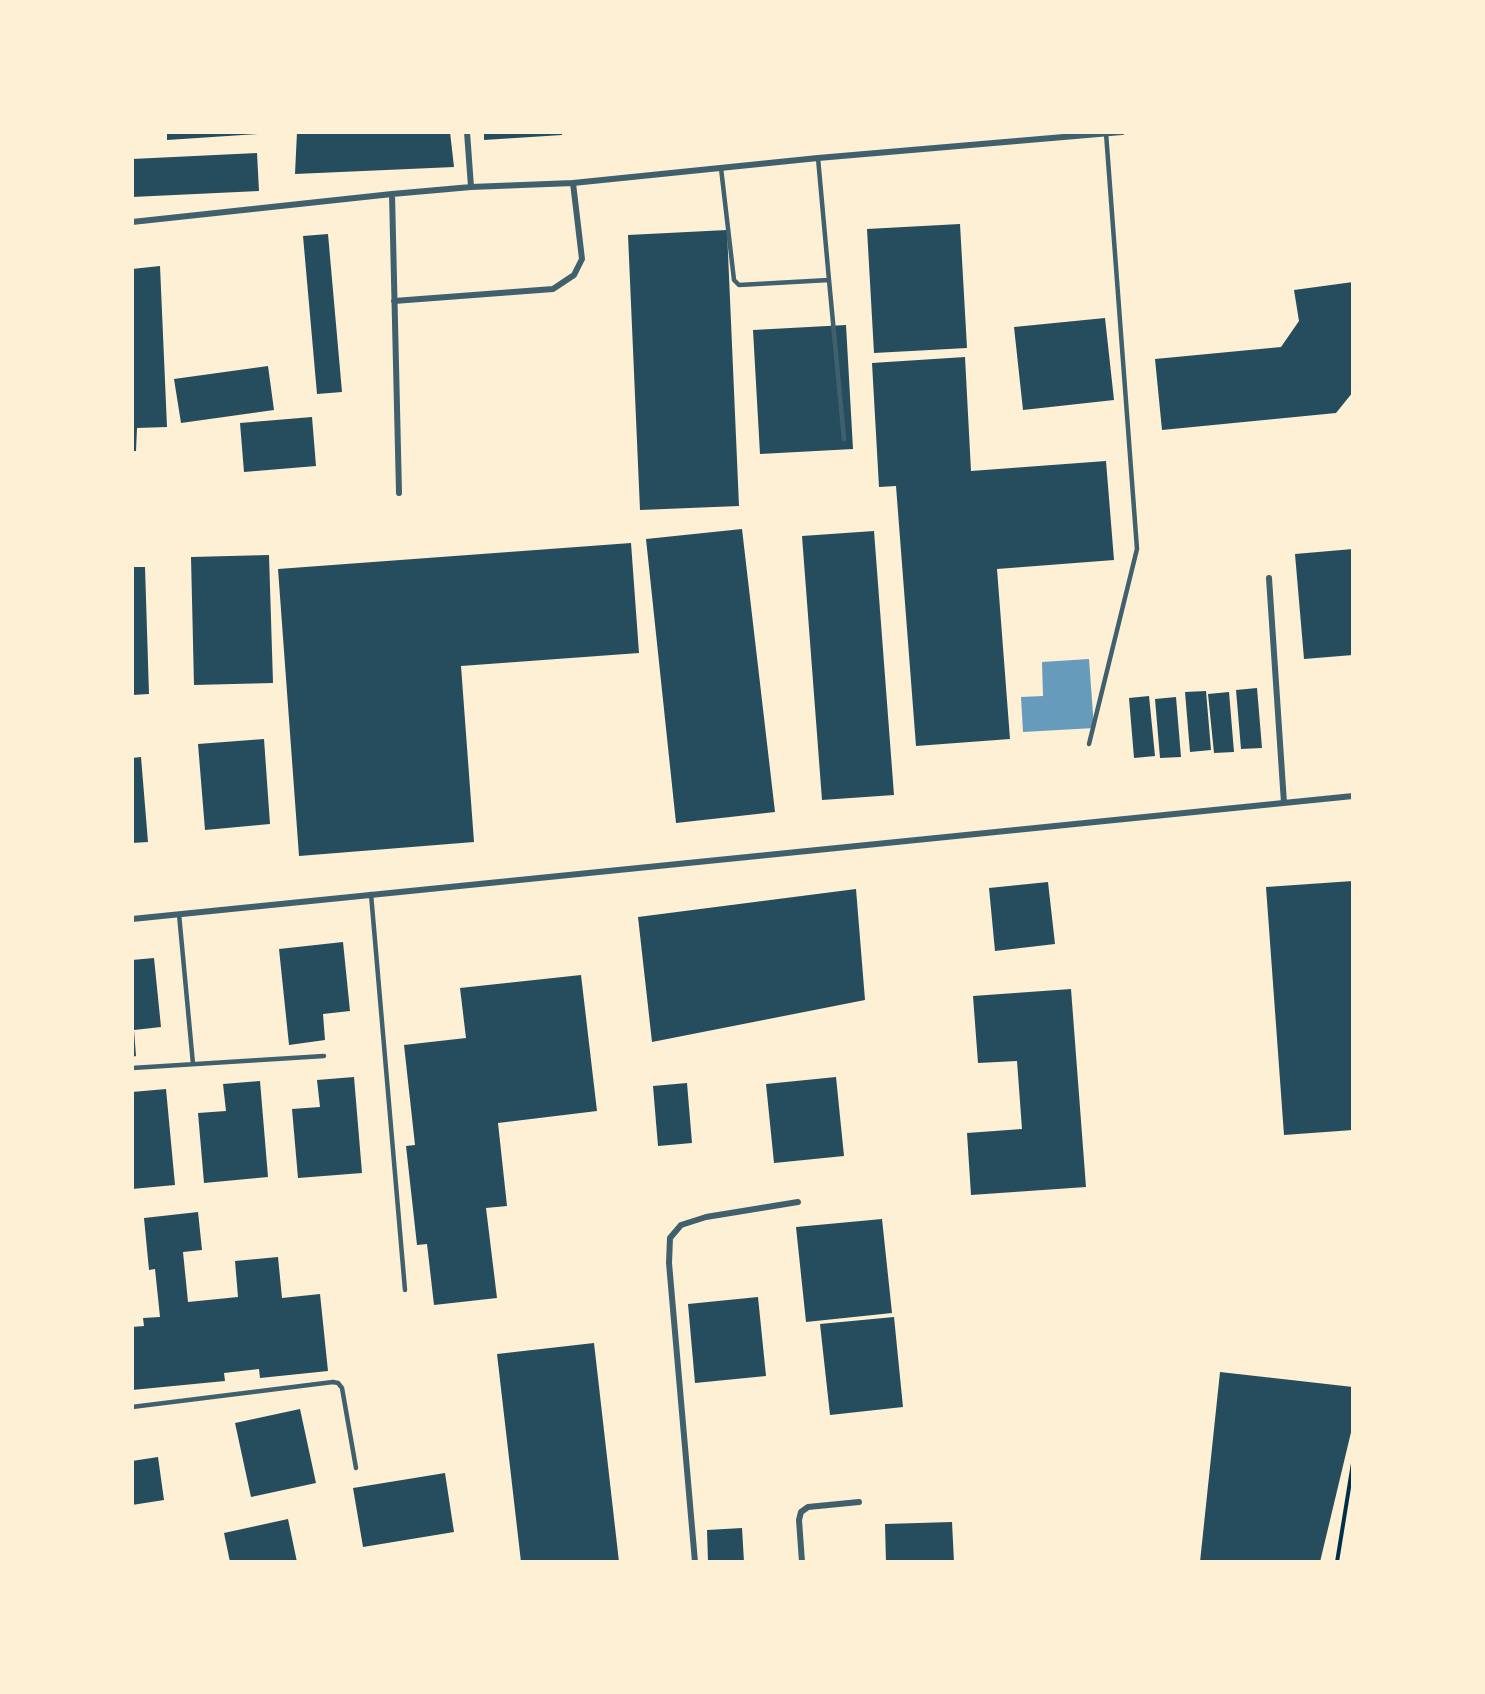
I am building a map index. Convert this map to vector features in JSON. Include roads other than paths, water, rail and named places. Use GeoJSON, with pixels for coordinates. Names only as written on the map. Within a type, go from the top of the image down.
{"type":"FeatureCollection","features":[{"type":"Feature","properties":{"kind":"street"},"geometry":{"type":"LineString","coordinates":[[467,132],[471,187]]}},
{"type":"Feature","properties":{"kind":"street"},"geometry":{"type":"LineString","coordinates":[[132,222],[392,194],[471,187],[573,183],[818,158],[1122,132]]}},
{"type":"Feature","properties":{"kind":"street"},"geometry":{"type":"LineString","coordinates":[[394,301],[553,289],[574,275],[582,259],[573,183]]}},
{"type":"Feature","properties":{"kind":"street"},"geometry":{"type":"LineString","coordinates":[[392,194],[399,493]]}},
{"type":"Feature","properties":{"kind":"street"},"geometry":{"type":"LineString","coordinates":[[1269,578],[1284,803]]}},
{"type":"Feature","properties":{"kind":"street"},"geometry":{"type":"LineString","coordinates":[[132,919],[1353,796]]}},
{"type":"Feature","properties":{"kind":"street"},"geometry":{"type":"LineString","coordinates":[[695,1562],[669,1263],[670,1238],[681,1225],[706,1217],[798,1202]]}},
{"type":"Feature","properties":{"kind":"street"},"geometry":{"type":"LineString","coordinates":[[802,1562],[799,1520],[801,1512],[808,1507],[859,1502]]}},
{"type":"Feature","properties":{"kind":"lane"},"geometry":{"type":"LineString","coordinates":[[1089,744],[1137,549],[1106,133]]}},
{"type":"Feature","properties":{"kind":"lane"},"geometry":{"type":"LineString","coordinates":[[818,158],[844,439]]}},
{"type":"Feature","properties":{"kind":"lane"},"geometry":{"type":"LineString","coordinates":[[721,168],[734,280],[739,285],[829,280]]}},
{"type":"Feature","properties":{"kind":"lane"},"geometry":{"type":"LineString","coordinates":[[371,894],[405,1290]]}},
{"type":"Feature","properties":{"kind":"lane"},"geometry":{"type":"LineString","coordinates":[[179,914],[193,1064]]}},
{"type":"Feature","properties":{"kind":"lane"},"geometry":{"type":"LineString","coordinates":[[132,1068],[324,1056]]}},
{"type":"Feature","properties":{"kind":"lane"},"geometry":{"type":"LineString","coordinates":[[132,1407],[338,1383],[342,1388],[356,1468]]}},
{"type":"Feature","properties":{"kind":"water"},"geometry":{"type":"Polygon","coordinates":[[[1089,659],[1094,728],[1023,732],[1021,697],[1043,696],[1042,662],[1089,659]]]}}]}
